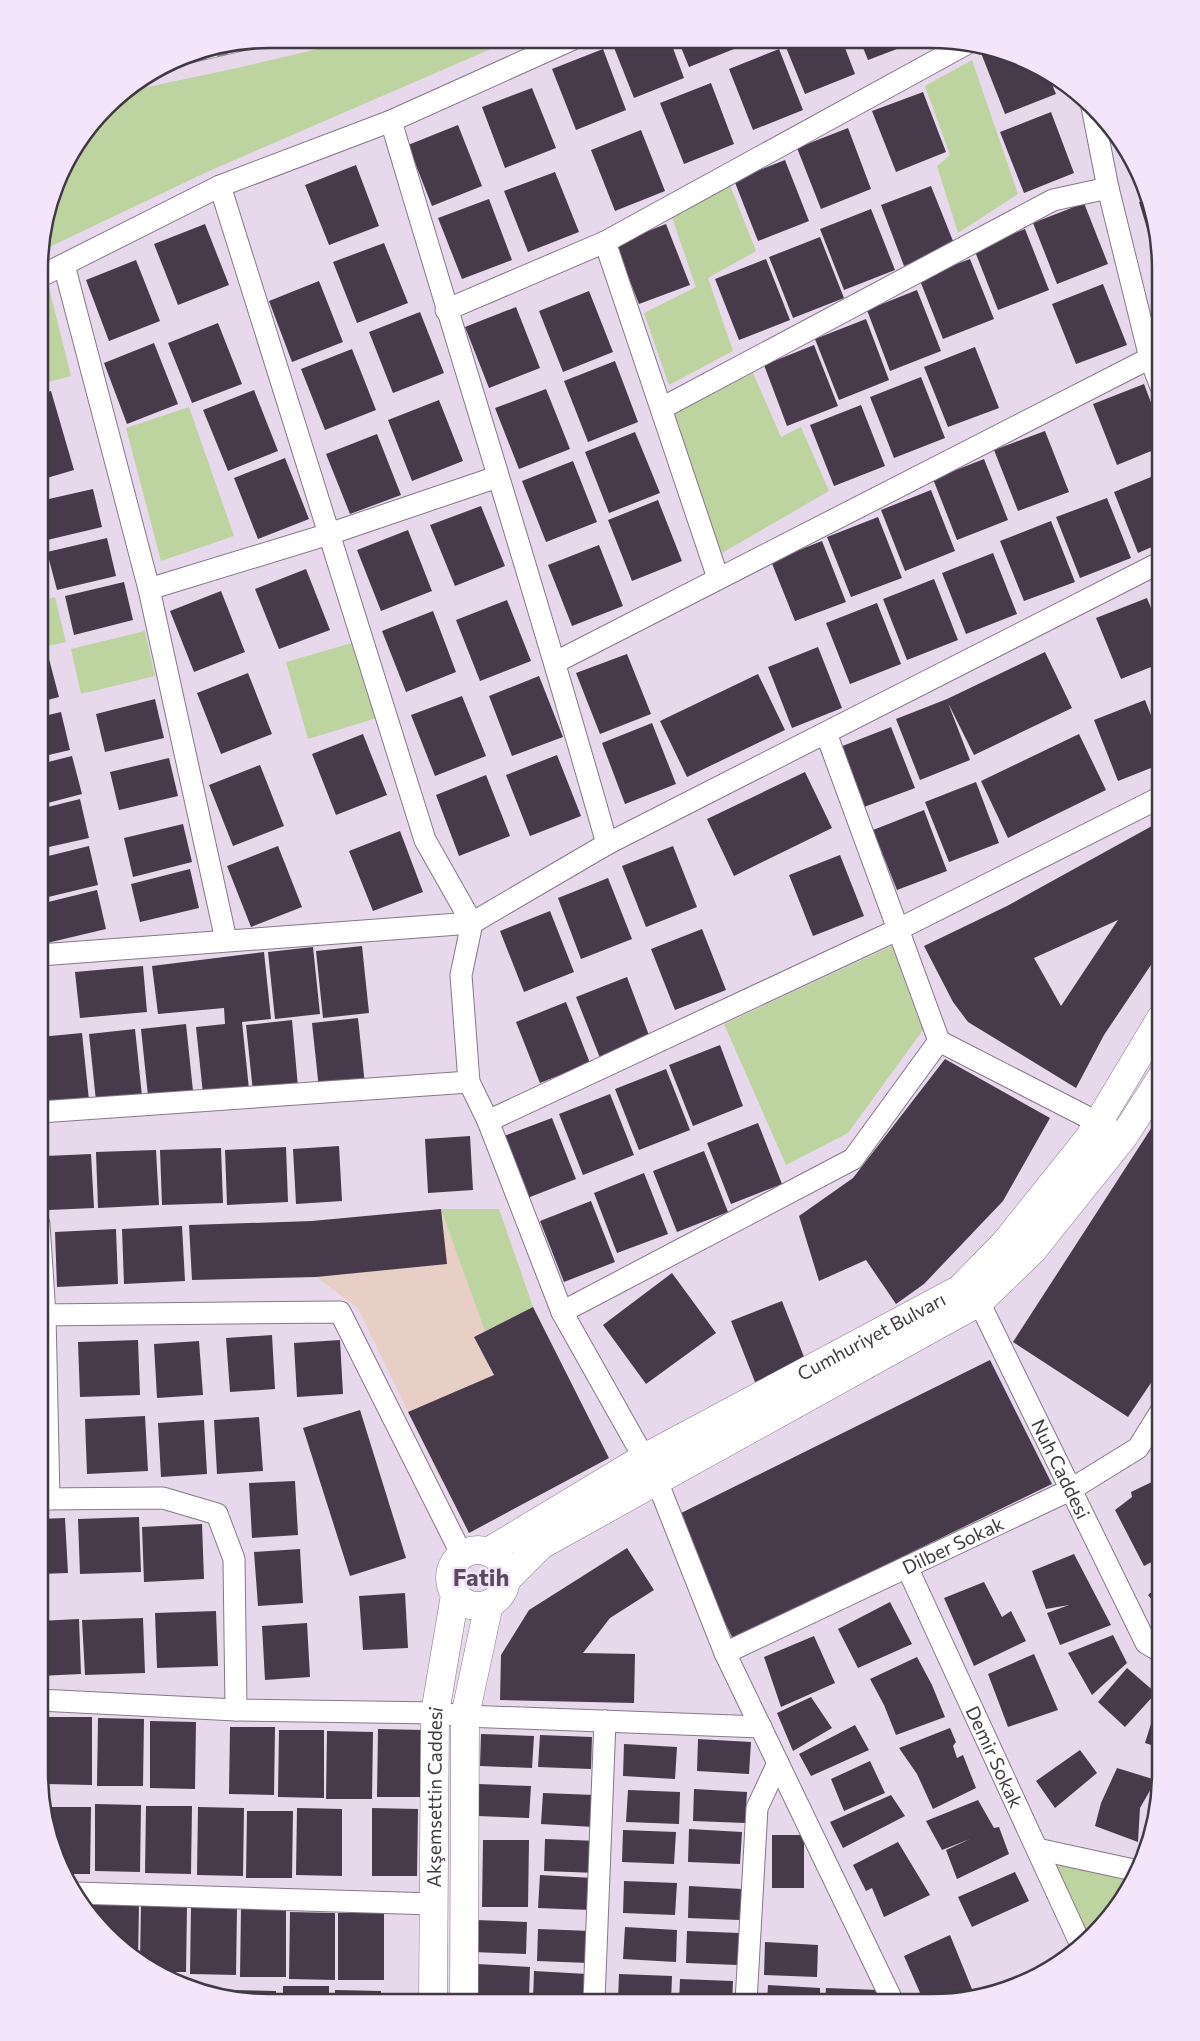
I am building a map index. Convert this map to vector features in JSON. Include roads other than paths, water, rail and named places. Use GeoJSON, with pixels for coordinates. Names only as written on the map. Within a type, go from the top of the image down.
{"type":"FeatureCollection","features":[{"type":"Feature","properties":{"kind":"main road","name":"Cumhuriyet Bulvarı"},"geometry":{"type":"LineString","coordinates":[[475,1553],[644,1458],[970,1295],[1005,1243],[1089,1138],[1152,1033]]}},
{"type":"Feature","properties":{"kind":"main road","name":"Cumhuriyet Bulvarı"},"geometry":{"type":"LineString","coordinates":[[506,1580],[541,1545],[657,1481],[970,1295],[1032,1251],[1124,1136],[1152,1092]]}},
{"type":"Feature","properties":{"kind":"main road"},"geometry":{"type":"LineString","coordinates":[[475,1553],[502,1563],[506,1580],[501,1594],[489,1604],[470,1605],[455,1595],[451,1586],[451,1569],[475,1553]]}},
{"type":"Feature","properties":{"kind":"main road","name":"Akşemsettin Caddesi"},"geometry":{"type":"LineString","coordinates":[[433,1994],[435,1712],[455,1595]]}},
{"type":"Feature","properties":{"kind":"main road","name":"Akşemsettin Caddesi"},"geometry":{"type":"LineString","coordinates":[[464,1994],[465,1716],[489,1604]]}},
{"type":"Feature","properties":{"kind":"street"},"geometry":{"type":"LineString","coordinates":[[48,273],[220,186],[391,121],[553,48]]}},
{"type":"Feature","properties":{"kind":"street"},"geometry":{"type":"LineString","coordinates":[[446,310],[605,242],[956,49]]}},
{"type":"Feature","properties":{"kind":"street"},"geometry":{"type":"LineString","coordinates":[[1094,119],[1108,188],[1152,363]]}},
{"type":"Feature","properties":{"kind":"street"},"geometry":{"type":"LineString","coordinates":[[391,121],[446,310],[556,662],[607,844]]}},
{"type":"Feature","properties":{"kind":"street"},"geometry":{"type":"LineString","coordinates":[[220,186],[425,840],[472,923],[462,975],[469,1082],[488,1121],[562,1312],[657,1481],[725,1653],[889,1994]]}},
{"type":"Feature","properties":{"kind":"street"},"geometry":{"type":"LineString","coordinates":[[662,408],[1053,200],[1108,188]]}},
{"type":"Feature","properties":{"kind":"street"},"geometry":{"type":"LineString","coordinates":[[605,242],[718,578]]}},
{"type":"Feature","properties":{"kind":"street"},"geometry":{"type":"LineString","coordinates":[[64,265],[149,589],[226,940]]}},
{"type":"Feature","properties":{"kind":"street"},"geometry":{"type":"LineString","coordinates":[[556,662],[1150,358]]}},
{"type":"Feature","properties":{"kind":"street"},"geometry":{"type":"LineString","coordinates":[[149,589],[328,534],[497,477]]}},
{"type":"Feature","properties":{"kind":"street"},"geometry":{"type":"LineString","coordinates":[[48,955],[226,940],[472,923],[607,844],[1152,567]]}},
{"type":"Feature","properties":{"kind":"street"},"geometry":{"type":"LineString","coordinates":[[826,733],[939,1041],[1124,1136]]}},
{"type":"Feature","properties":{"kind":"street"},"geometry":{"type":"LineString","coordinates":[[488,1121],[899,929],[1152,802]]}},
{"type":"Feature","properties":{"kind":"street"},"geometry":{"type":"LineString","coordinates":[[562,1312],[853,1159],[939,1041]]}},
{"type":"Feature","properties":{"kind":"street"},"geometry":{"type":"LineString","coordinates":[[48,1111],[469,1082]]}},
{"type":"Feature","properties":{"kind":"street","name":"Nuh Caddesi"},"geometry":{"type":"LineString","coordinates":[[970,1295],[1146,1643],[1152,1647]]}},
{"type":"Feature","properties":{"kind":"street"},"geometry":{"type":"LineString","coordinates":[[48,1315],[340,1312],[475,1553]]}},
{"type":"Feature","properties":{"kind":"street","name":"Dilber Sokak"},"geometry":{"type":"LineString","coordinates":[[725,1653],[1070,1490],[1138,1448],[1152,1425]]}},
{"type":"Feature","properties":{"kind":"street"},"geometry":{"type":"LineString","coordinates":[[48,1499],[163,1498],[217,1514],[234,1559],[236,1710]]}},
{"type":"Feature","properties":{"kind":"street","name":"Demir Sokak"},"geometry":{"type":"LineString","coordinates":[[907,1567],[1078,1938]]}},
{"type":"Feature","properties":{"kind":"street"},"geometry":{"type":"LineString","coordinates":[[48,1700],[236,1710],[435,1712],[465,1716],[761,1727]]}},
{"type":"Feature","properties":{"kind":"street"},"geometry":{"type":"LineString","coordinates":[[594,1994],[606,1721]]}},
{"type":"Feature","properties":{"kind":"street"},"geometry":{"type":"LineString","coordinates":[[746,1994],[757,1808],[778,1764]]}},
{"type":"Feature","properties":{"kind":"street"},"geometry":{"type":"LineString","coordinates":[[1037,1849],[1130,1869]]}},
{"type":"Feature","properties":{"kind":"street"},"geometry":{"type":"LineString","coordinates":[[84,1893],[434,1904]]}},
{"type":"Feature","properties":{"kind":"railway"},"geometry":{"type":"LineString","coordinates":[[196,59],[242,49]]}},
{"type":"Feature","properties":{"kind":"district","name":"Fatih"},"geometry":{"type":"Point","coordinates":[481,1578]}}]}
